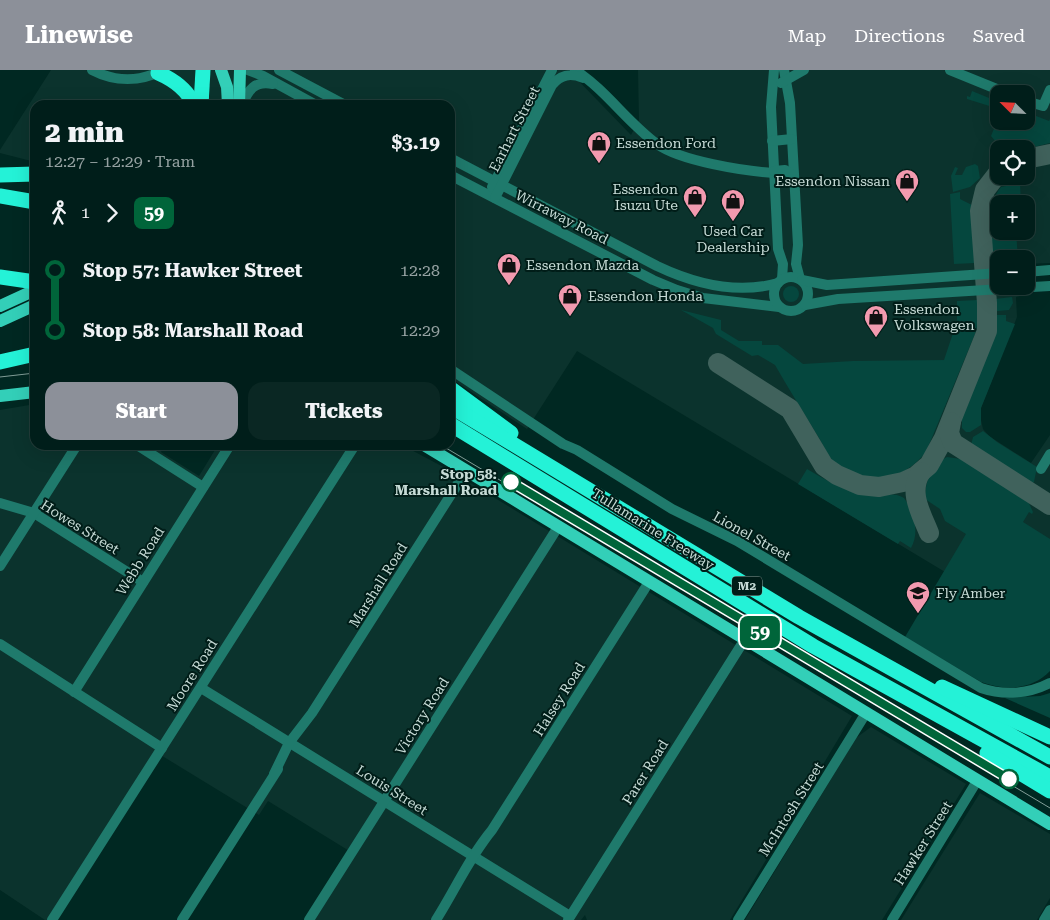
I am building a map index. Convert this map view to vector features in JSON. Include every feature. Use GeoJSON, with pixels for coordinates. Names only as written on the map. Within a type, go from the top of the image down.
{"type":"FeatureCollection","features":[{"type":"Feature","properties":{"kind":"highway"},"geometry":{"type":"LineString","coordinates":[[201,100],[203,70]]}},
{"type":"Feature","properties":{"kind":"highway"},"geometry":{"type":"LineString","coordinates":[[161,72],[183,88],[191,100]]}},
{"type":"Feature","properties":{"kind":"highway"},"geometry":{"type":"LineString","coordinates":[[0,175],[30,174]]}},
{"type":"Feature","properties":{"kind":"highway"},"geometry":{"type":"LineString","coordinates":[[0,196],[30,201]]}},
{"type":"Feature","properties":{"kind":"highway"},"geometry":{"type":"LineString","coordinates":[[0,277],[30,287]]}},
{"type":"Feature","properties":{"kind":"highway"},"geometry":{"type":"LineString","coordinates":[[0,362],[30,355]]}},
{"type":"Feature","properties":{"kind":"highway"},"geometry":{"type":"LineString","coordinates":[[455,392],[560,468],[630,514]]}},
{"type":"Feature","properties":{"kind":"highway","name":"Tullamarine Freeway"},"geometry":{"type":"LineString","coordinates":[[455,409],[821,630],[1050,757]]}},
{"type":"Feature","properties":{"kind":"highway","name":"Tullamarine Freeway"},"geometry":{"type":"LineString","coordinates":[[455,427],[813,646],[1050,777]]}},
{"type":"Feature","properties":{"kind":"highway"},"geometry":{"type":"LineString","coordinates":[[821,630],[1050,737]]}},
{"type":"Feature","properties":{"kind":"highway"},"geometry":{"type":"LineString","coordinates":[[813,646],[1050,791]]}},
{"type":"Feature","properties":{"kind":"main road"},"geometry":{"type":"LineString","coordinates":[[228,100],[227,87],[220,70],[239,70],[238,100]]}},
{"type":"Feature","properties":{"kind":"main road"},"geometry":{"type":"LineString","coordinates":[[0,306],[30,290]]}},
{"type":"Feature","properties":{"kind":"main road"},"geometry":{"type":"LineString","coordinates":[[0,321],[30,307]]}},
{"type":"Feature","properties":{"kind":"main road"},"geometry":{"type":"LineString","coordinates":[[0,396],[30,393]]}},
{"type":"Feature","properties":{"kind":"main road"},"geometry":{"type":"LineString","coordinates":[[432,450],[1050,824]]}},
{"type":"Feature","properties":{"kind":"street"},"geometry":{"type":"LineString","coordinates":[[92,70],[109,77],[121,79],[146,77],[161,72]]}},
{"type":"Feature","properties":{"kind":"street"},"geometry":{"type":"LineString","coordinates":[[248,70],[307,100]]}},
{"type":"Feature","properties":{"kind":"street"},"geometry":{"type":"LineString","coordinates":[[279,70],[334,100]]}},
{"type":"Feature","properties":{"kind":"street","name":"Earhart Street"},"geometry":{"type":"LineString","coordinates":[[491,196],[542,97],[552,70]]}},
{"type":"Feature","properties":{"kind":"street","name":"Earhart Street"},"geometry":{"type":"LineString","coordinates":[[575,70],[646,135],[664,148],[691,159],[753,172],[786,170],[794,176]]}},
{"type":"Feature","properties":{"kind":"street"},"geometry":{"type":"LineString","coordinates":[[774,70],[772,141],[778,250],[783,266],[780,281],[774,294],[779,307],[787,311],[794,311],[805,305],[838,299],[1050,286]]}},
{"type":"Feature","properties":{"kind":"street"},"geometry":{"type":"LineString","coordinates":[[772,95],[785,75],[804,70]]}},
{"type":"Feature","properties":{"kind":"street"},"geometry":{"type":"LineString","coordinates":[[950,70],[990,86]]}},
{"type":"Feature","properties":{"kind":"street","name":"Earhart Street"},"geometry":{"type":"LineString","coordinates":[[542,97],[558,75],[582,77],[590,82]]}},
{"type":"Feature","properties":{"kind":"street"},"geometry":{"type":"LineString","coordinates":[[785,75],[790,103],[798,245],[796,264],[801,280],[808,292],[805,305]]}},
{"type":"Feature","properties":{"kind":"street"},"geometry":{"type":"LineString","coordinates":[[244,100],[248,92],[256,84],[269,83],[281,86]]}},
{"type":"Feature","properties":{"kind":"street"},"geometry":{"type":"LineString","coordinates":[[1035,104],[1043,106],[1050,90]]}},
{"type":"Feature","properties":{"kind":"street"},"geometry":{"type":"LineString","coordinates":[[772,141],[792,139]]}},
{"type":"Feature","properties":{"kind":"street","name":"Wirraway Road"},"geometry":{"type":"LineString","coordinates":[[455,161],[681,276],[716,286],[747,289],[765,287],[780,281]]}},
{"type":"Feature","properties":{"kind":"street","name":"Wirraway Road"},"geometry":{"type":"LineString","coordinates":[[455,178],[664,285],[693,296],[716,301],[779,307]]}},
{"type":"Feature","properties":{"kind":"street"},"geometry":{"type":"LineString","coordinates":[[640,273],[647,260]]}},
{"type":"Feature","properties":{"kind":"street"},"geometry":{"type":"LineString","coordinates":[[1035,271],[1050,270]]}},
{"type":"Feature","properties":{"kind":"street"},"geometry":{"type":"LineString","coordinates":[[780,281],[791,276],[827,285],[990,274]]}},
{"type":"Feature","properties":{"kind":"street"},"geometry":{"type":"LineString","coordinates":[[937,278],[938,292]]}},
{"type":"Feature","properties":{"kind":"street","name":"Lionel Street"},"geometry":{"type":"LineString","coordinates":[[455,372],[564,444],[577,450],[672,509],[737,541],[981,688],[998,692],[1019,692],[1036,689],[1050,683]]}},
{"type":"Feature","properties":{"kind":"street"},"geometry":{"type":"LineString","coordinates":[[0,566],[75,450]]}},
{"type":"Feature","properties":{"kind":"street"},"geometry":{"type":"LineString","coordinates":[[145,450],[203,487]]}},
{"type":"Feature","properties":{"kind":"street","name":"Webb Road"},"geometry":{"type":"LineString","coordinates":[[74,692],[227,450]]}},
{"type":"Feature","properties":{"kind":"street","name":"Moore Road"},"geometry":{"type":"LineString","coordinates":[[52,920],[352,450]]}},
{"type":"Feature","properties":{"kind":"street"},"geometry":{"type":"LineString","coordinates":[[1041,469],[1050,454]]}},
{"type":"Feature","properties":{"kind":"street","name":"Marshall Road"},"geometry":{"type":"LineString","coordinates":[[182,920],[292,745],[303,734],[312,713],[466,471]]}},
{"type":"Feature","properties":{"kind":"street","name":"Howes Street"},"geometry":{"type":"LineString","coordinates":[[0,503],[34,513],[143,582]]}},
{"type":"Feature","properties":{"kind":"street","name":"Victory Road"},"geometry":{"type":"LineString","coordinates":[[309,920],[558,526]]}},
{"type":"Feature","properties":{"kind":"street","name":"Halsey Road"},"geometry":{"type":"LineString","coordinates":[[436,920],[649,582]]}},
{"type":"Feature","properties":{"kind":"street","name":"Parer Road"},"geometry":{"type":"LineString","coordinates":[[569,918],[745,639]]}},
{"type":"Feature","properties":{"kind":"street"},"geometry":{"type":"LineString","coordinates":[[0,644],[162,748]]}},
{"type":"Feature","properties":{"kind":"street","name":"Louis Street"},"geometry":{"type":"LineString","coordinates":[[201,688],[475,857],[569,918]]}},
{"type":"Feature","properties":{"kind":"street","name":"McIntosh Street"},"geometry":{"type":"LineString","coordinates":[[738,920],[866,713]]}},
{"type":"Feature","properties":{"kind":"street","name":"Hawker Street"},"geometry":{"type":"LineString","coordinates":[[892,920],[977,781]]}},
{"type":"Feature","properties":{"kind":"street"},"geometry":{"type":"LineString","coordinates":[[1044,920],[1050,910]]}},
{"type":"Feature","properties":{"kind":"shaded area"},"geometry":{"type":"Polygon","coordinates":[[[51,70],[568,70],[631,135],[639,120],[638,70],[1050,70],[1050,263],[1035,264],[1035,250],[990,250],[990,295],[1020,296],[1016,297],[1017,317],[981,408],[981,420],[983,429],[989,436],[1031,463],[1050,435],[1050,635],[577,351],[527,429],[455,381],[455,100],[32,100],[51,70]]]}},
{"type":"Feature","properties":{"kind":"shaded area"},"geometry":{"type":"Polygon","coordinates":[[[30,103],[30,161],[0,153],[0,150],[30,103]]]}},
{"type":"Feature","properties":{"kind":"shaded area"},"geometry":{"type":"Polygon","coordinates":[[[30,405],[30,450],[162,450],[161,452],[199,476],[215,450],[411,450],[449,470],[852,716],[730,920],[587,920],[585,915],[581,920],[309,920],[351,852],[268,801],[259,815],[159,754],[52,920],[45,920],[0,890],[0,410],[30,405]]]}},
{"type":"Feature","properties":{"kind":"shaded area"},"geometry":{"type":"Polygon","coordinates":[[[871,727],[966,784],[882,920],[745,920],[856,738],[871,727]]]}},
{"type":"Feature","properties":{"kind":"shaded area"},"geometry":{"type":"Polygon","coordinates":[[[980,793],[1050,834],[1050,898],[1037,920],[901,920],[980,793]]]}},
{"type":"Feature","properties":{"kind":"green space"},"geometry":{"type":"Polygon","coordinates":[[[972,91],[990,98],[990,106],[967,99],[967,96],[970,97],[972,91]]]}},
{"type":"Feature","properties":{"kind":"green space"},"geometry":{"type":"Polygon","coordinates":[[[1035,116],[1049,121],[1050,119],[1050,143],[1035,147],[1035,140],[994,140],[991,136],[993,130],[1035,130],[1035,116]]]}},
{"type":"Feature","properties":{"kind":"green space"},"geometry":{"type":"Polygon","coordinates":[[[975,164],[978,166],[980,178],[970,187],[953,192],[951,176],[955,167],[958,168],[955,175],[962,175],[966,167],[975,164]]]}},
{"type":"Feature","properties":{"kind":"green space"},"geometry":{"type":"Polygon","coordinates":[[[1020,185],[1021,195],[996,195],[1001,187],[1020,185]]]}},
{"type":"Feature","properties":{"kind":"green space"},"geometry":{"type":"Polygon","coordinates":[[[960,192],[960,199],[972,205],[975,263],[954,264],[950,194],[960,192]]]}},
{"type":"Feature","properties":{"kind":"green space"},"geometry":{"type":"Polygon","coordinates":[[[991,240],[1017,240],[1017,250],[992,250],[991,240]]]}},
{"type":"Feature","properties":{"kind":"green space"},"geometry":{"type":"Polygon","coordinates":[[[791,286],[797,288],[799,294],[797,300],[791,302],[785,300],[783,294],[785,288],[791,286]]]}},
{"type":"Feature","properties":{"kind":"green space"},"geometry":{"type":"Polygon","coordinates":[[[1012,297],[1013,303],[1009,310],[997,311],[995,299],[1012,297]]]}},
{"type":"Feature","properties":{"kind":"green space"},"geometry":{"type":"Polygon","coordinates":[[[978,300],[979,317],[975,334],[926,452],[917,462],[896,475],[873,479],[849,473],[832,460],[775,365],[758,355],[752,356],[716,334],[713,328],[681,310],[721,320],[721,330],[739,341],[762,341],[762,345],[778,345],[803,364],[853,361],[944,360],[957,321],[957,301],[978,300]]]}},
{"type":"Feature","properties":{"kind":"green space"},"geometry":{"type":"Polygon","coordinates":[[[997,315],[1006,315],[1006,321],[1015,324],[981,408],[981,425],[970,432],[966,432],[962,428],[962,408],[993,334],[997,315]]]}},
{"type":"Feature","properties":{"kind":"green space"},"geometry":{"type":"Polygon","coordinates":[[[983,431],[1037,467],[1034,482],[1032,483],[971,445],[973,437],[983,431]]]}},
{"type":"Feature","properties":{"kind":"green space"},"geometry":{"type":"Polygon","coordinates":[[[947,457],[961,459],[1028,501],[1033,512],[1032,514],[1029,512],[1023,522],[1050,539],[1050,671],[1035,682],[1027,685],[999,687],[981,682],[905,637],[966,534],[945,521],[940,509],[925,499],[926,487],[933,469],[941,460],[947,457]]]}},
{"type":"Feature","properties":{"kind":"green space"},"geometry":{"type":"Polygon","coordinates":[[[807,469],[854,492],[866,495],[894,495],[904,498],[911,509],[915,522],[914,542],[911,548],[900,541],[898,544],[798,484],[807,469]]]}},
{"type":"Feature","properties":{"kind":"green space"},"geometry":{"type":"Polygon","coordinates":[[[1050,693],[1050,718],[1005,698],[1040,696],[1050,693]]]}},
{"type":"Feature","properties":{"kind":"taxiway"},"geometry":{"type":"LineString","coordinates":[[1035,157],[1050,154]]}},
{"type":"Feature","properties":{"kind":"taxiway"},"geometry":{"type":"LineString","coordinates":[[718,363],[790,409],[824,466],[837,475],[860,485],[879,487],[903,482],[916,476],[929,465],[944,438],[987,331],[987,303],[980,211],[985,190],[990,184]]}},
{"type":"Feature","properties":{"kind":"taxiway"},"geometry":{"type":"LineString","coordinates":[[951,422],[949,433],[953,443],[1050,505]]}},
{"type":"Feature","properties":{"kind":"taxiway"},"geometry":{"type":"LineString","coordinates":[[921,472],[917,480],[916,495],[929,533]]}},
{"type":"Feature","properties":{"kind":"tram line"},"geometry":{"type":"LineString","coordinates":[[0,377],[30,374]]}},
{"type":"Feature","properties":{"kind":"tram line"},"geometry":{"type":"LineString","coordinates":[[449,450],[1050,808]]}},
{"type":"Feature","properties":{"kind":"tram line","name":"59"},"geometry":{"type":"LineString","coordinates":[[511,482],[1009,779]]}},
{"type":"Feature","properties":{"kind":"place","name":"Essendon Ford"},"geometry":{"type":"Point","coordinates":[599,164]}},
{"type":"Feature","properties":{"kind":"place","name":"Essendon Nissan"},"geometry":{"type":"Point","coordinates":[907,202]}},
{"type":"Feature","properties":{"kind":"place","name":"Essendon Isuzu Ute"},"geometry":{"type":"Point","coordinates":[695,218]}},
{"type":"Feature","properties":{"kind":"place","name":"Used Car Dealership"},"geometry":{"type":"Point","coordinates":[733,222]}},
{"type":"Feature","properties":{"kind":"place","name":"Essendon Mazda"},"geometry":{"type":"Point","coordinates":[509,286]}},
{"type":"Feature","properties":{"kind":"place","name":"Essendon Honda"},"geometry":{"type":"Point","coordinates":[570,317]}},
{"type":"Feature","properties":{"kind":"place","name":"Essendon Volkswagen"},"geometry":{"type":"Point","coordinates":[876,338]}},
{"type":"Feature","properties":{"kind":"place","name":"Stop 58: Marshall Road"},"geometry":{"type":"Point","coordinates":[511,482]}},
{"type":"Feature","properties":{"kind":"place","name":"Fly Amber"},"geometry":{"type":"Point","coordinates":[918,614]}}]}
